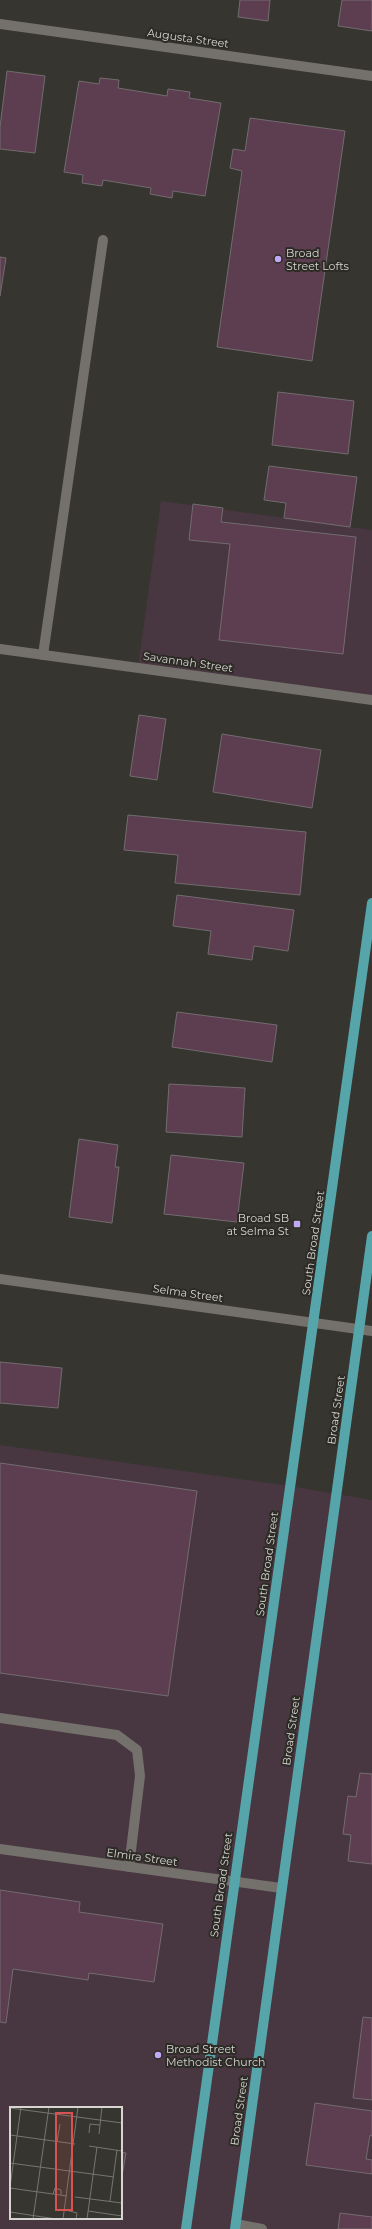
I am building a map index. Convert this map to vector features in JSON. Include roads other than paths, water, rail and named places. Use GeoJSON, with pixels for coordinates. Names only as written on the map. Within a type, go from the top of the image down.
{"type":"FeatureCollection","features":[{"type":"Feature","properties":{"kind":"main road","name":"South Broad Street"},"geometry":{"type":"LineString","coordinates":[[186,2229],[372,903]]}},
{"type":"Feature","properties":{"kind":"main road","name":"Broad Street"},"geometry":{"type":"LineString","coordinates":[[235,2227],[372,1236]]}},
{"type":"Feature","properties":{"kind":"street","name":"Augusta Street"},"geometry":{"type":"LineString","coordinates":[[0,24],[372,76]]}},
{"type":"Feature","properties":{"kind":"street"},"geometry":{"type":"LineString","coordinates":[[43,655],[103,240]]}},
{"type":"Feature","properties":{"kind":"street","name":"Savannah Street"},"geometry":{"type":"LineString","coordinates":[[0,649],[372,700]]}},
{"type":"Feature","properties":{"kind":"street","name":"Selma Street"},"geometry":{"type":"LineString","coordinates":[[0,1279],[372,1331]]}},
{"type":"Feature","properties":{"kind":"street"},"geometry":{"type":"LineString","coordinates":[[0,1718],[117,1735],[137,1750],[140,1776],[129,1867]]}},
{"type":"Feature","properties":{"kind":"street","name":"Elmira Street"},"geometry":{"type":"LineString","coordinates":[[0,1849],[281,1888]]}},
{"type":"Feature","properties":{"kind":"street"},"geometry":{"type":"LineString","coordinates":[[235,2227],[262,2229]]}},
{"type":"Feature","properties":{"kind":"place","name":"Broad Street Lofts"},"geometry":{"type":"Point","coordinates":[278,259]}},
{"type":"Feature","properties":{"kind":"place","name":"Broad SB at Selma St"},"geometry":{"type":"Point","coordinates":[297,1224]}},
{"type":"Feature","properties":{"kind":"place","name":"Broad Street Methodist Church"},"geometry":{"type":"Point","coordinates":[158,2055]}}]}
